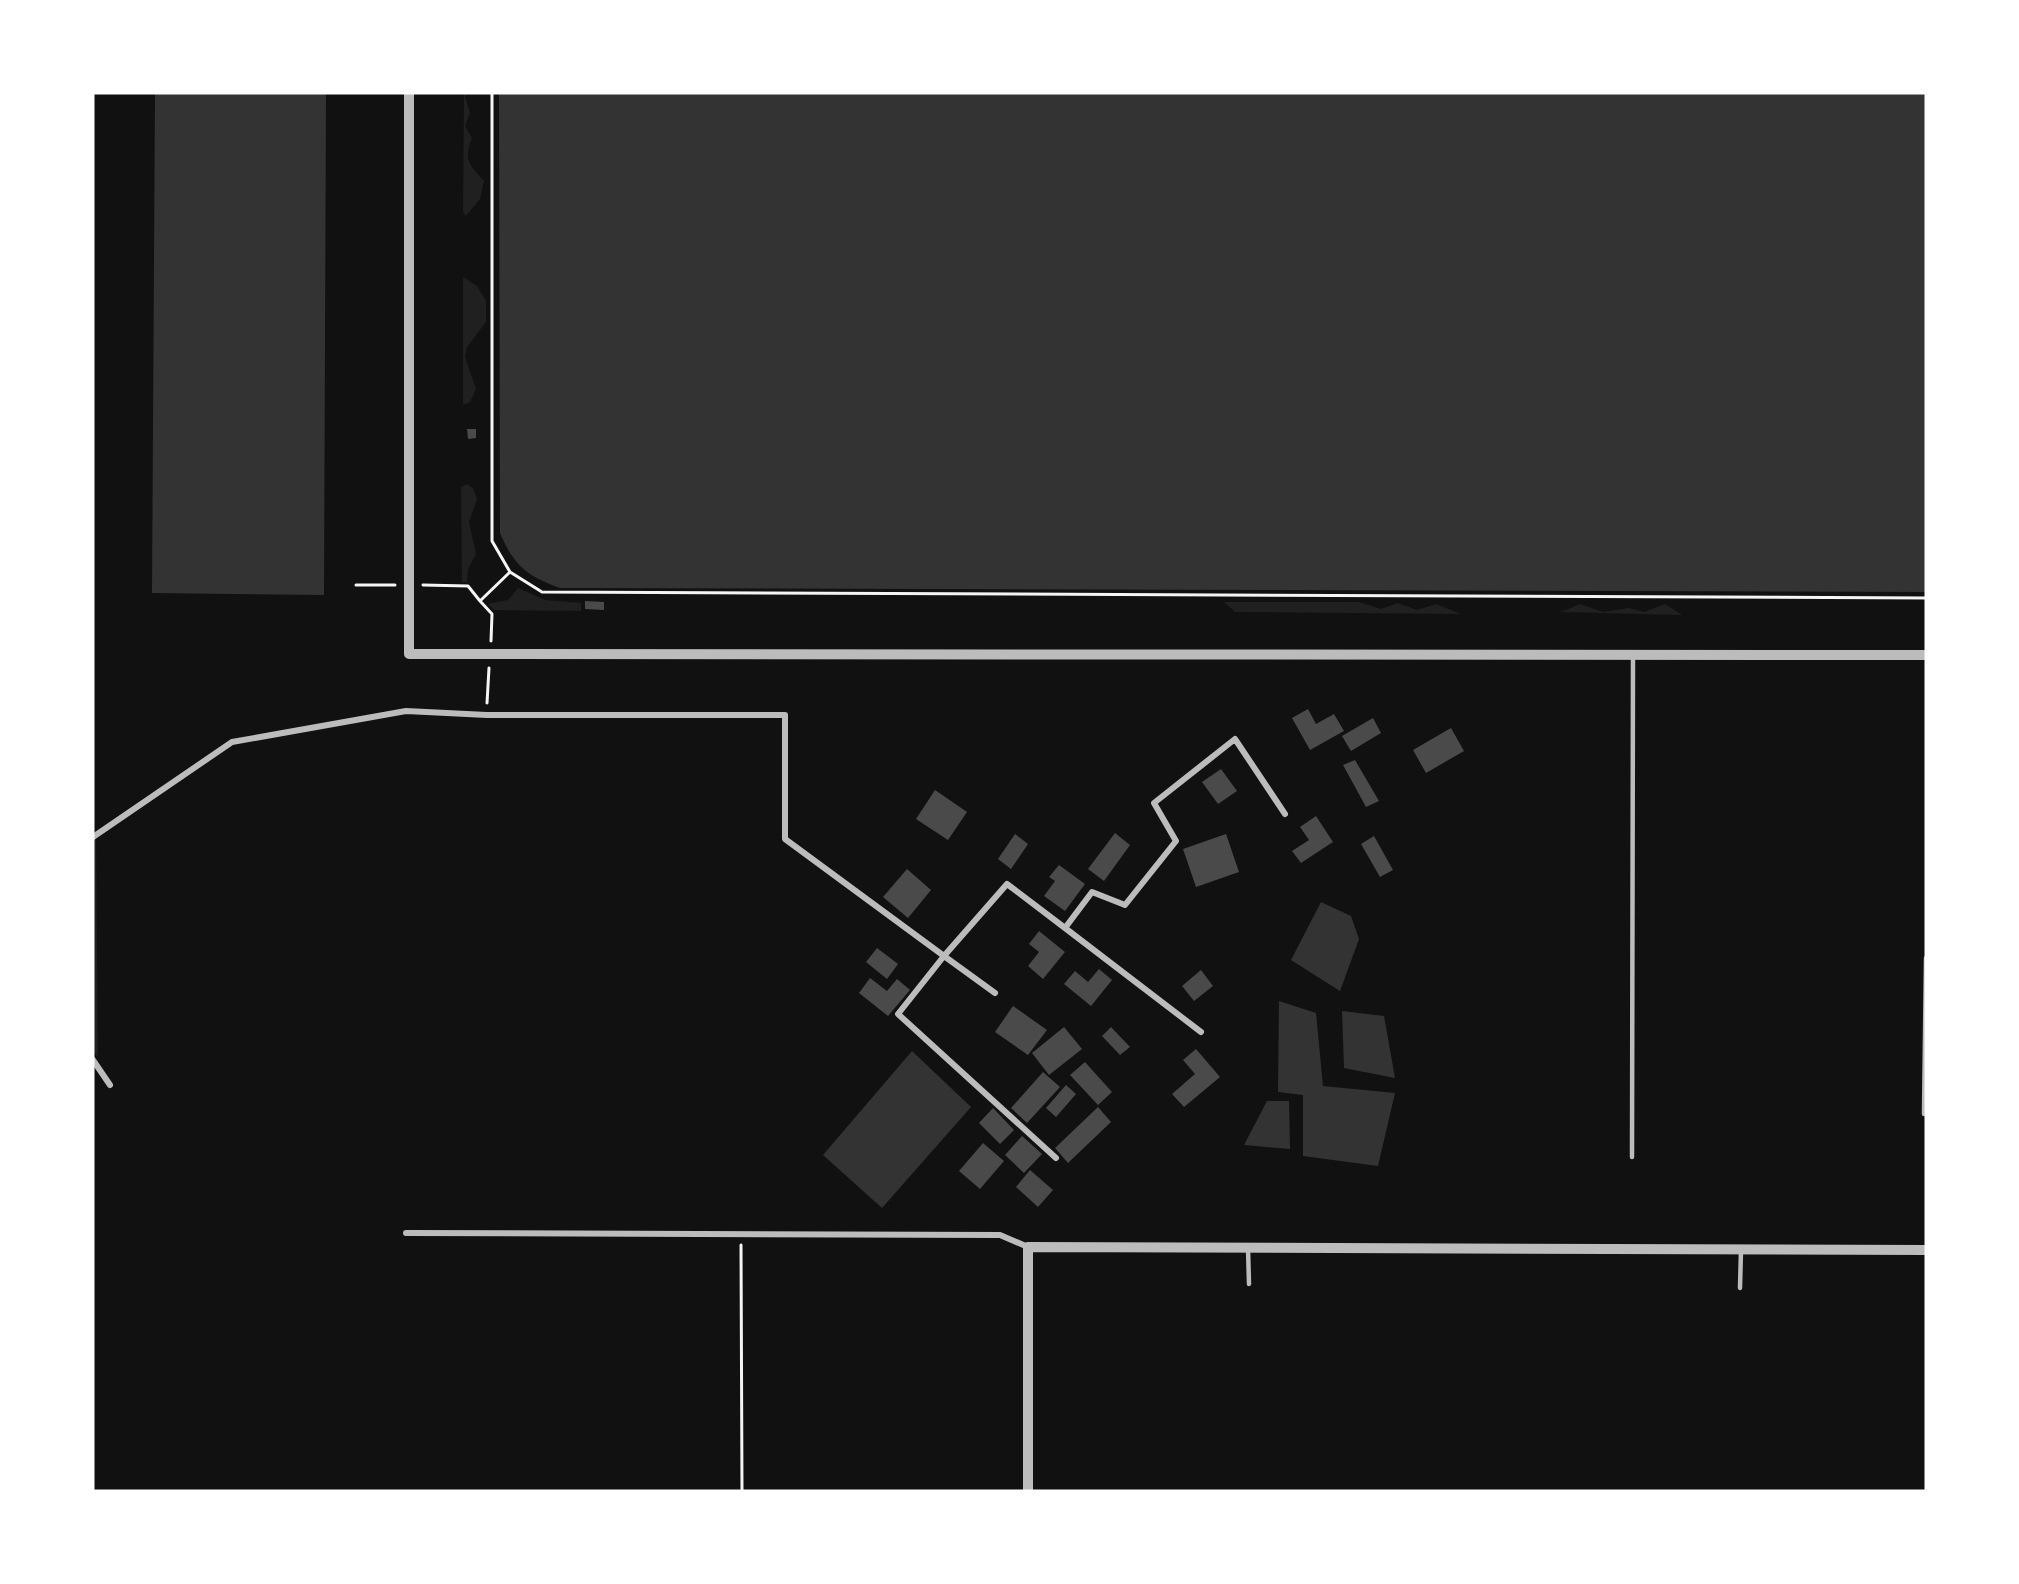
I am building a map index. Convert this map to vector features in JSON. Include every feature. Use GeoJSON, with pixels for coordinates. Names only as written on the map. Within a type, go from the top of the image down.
{"type":"FeatureCollection","features":[{"type":"Feature","properties":{"kind":"street"},"geometry":{"type":"LineString","coordinates":[[409,93],[409,654],[1926,655]]}},
{"type":"Feature","properties":{"kind":"street"},"geometry":{"type":"LineString","coordinates":[[93,837],[232,742],[406,711],[487,715],[785,715],[785,839],[995,993]]}},
{"type":"Feature","properties":{"kind":"street"},"geometry":{"type":"LineString","coordinates":[[1065,928],[1092,892],[1125,906],[1176,841],[1154,803],[1235,739],[1285,814]]}},
{"type":"Feature","properties":{"kind":"street"},"geometry":{"type":"LineString","coordinates":[[1056,1158],[898,1014],[1006,884],[1201,1032]]}},
{"type":"Feature","properties":{"kind":"street"},"geometry":{"type":"LineString","coordinates":[[93,1060],[110,1085]]}},
{"type":"Feature","properties":{"kind":"street"},"geometry":{"type":"LineString","coordinates":[[406,1233],[1000,1235],[1028,1247],[1926,1250]]}},
{"type":"Feature","properties":{"kind":"street"},"geometry":{"type":"LineString","coordinates":[[1028,1247],[1028,1491]]}},
{"type":"Feature","properties":{"kind":"lane"},"geometry":{"type":"LineString","coordinates":[[1632,1157],[1633,655]]}},
{"type":"Feature","properties":{"kind":"lane"},"geometry":{"type":"LineString","coordinates":[[1924,1114],[1926,958]]}},
{"type":"Feature","properties":{"kind":"lane"},"geometry":{"type":"LineString","coordinates":[[1248,1248],[1248,1284]]}},
{"type":"Feature","properties":{"kind":"lane"},"geometry":{"type":"LineString","coordinates":[[1740,1288],[1741,1250]]}},
{"type":"Feature","properties":{"kind":"path"},"geometry":{"type":"LineString","coordinates":[[492,93],[492,541],[510,572],[542,592],[1926,598]]}},
{"type":"Feature","properties":{"kind":"path"},"geometry":{"type":"LineString","coordinates":[[741,1234],[742,1491]]}},
{"type":"Feature","properties":{"kind":"shaded area"},"geometry":{"type":"Polygon","coordinates":[[[155,93],[326,93],[324,595],[152,593],[155,93]]]}},
{"type":"Feature","properties":{"kind":"shaded area"},"geometry":{"type":"Polygon","coordinates":[[[464,93],[467,93],[465,96],[470,113],[465,126],[472,138],[468,152],[469,162],[484,181],[480,199],[466,216],[463,212],[464,93]]]}},
{"type":"Feature","properties":{"kind":"shaded area"},"geometry":{"type":"Polygon","coordinates":[[[499,93],[1926,93],[1926,592],[560,588],[530,574],[516,562],[500,533],[499,93]]]}},
{"type":"Feature","properties":{"kind":"shaded area"},"geometry":{"type":"Polygon","coordinates":[[[463,277],[477,286],[486,301],[486,322],[467,347],[465,357],[476,389],[470,402],[463,405],[463,277]]]}},
{"type":"Feature","properties":{"kind":"shaded area"},"geometry":{"type":"Polygon","coordinates":[[[467,484],[473,488],[477,499],[469,522],[476,554],[468,569],[467,582],[462,582],[461,487],[467,484]]]}},
{"type":"Feature","properties":{"kind":"shaded area"},"geometry":{"type":"Polygon","coordinates":[[[518,588],[545,600],[581,603],[581,611],[494,610],[488,604],[508,600],[518,588]]]}},
{"type":"Feature","properties":{"kind":"shaded area"},"geometry":{"type":"Polygon","coordinates":[[[1224,602],[1359,602],[1381,609],[1398,603],[1417,610],[1436,604],[1461,614],[1235,612],[1224,602]]]}},
{"type":"Feature","properties":{"kind":"shaded area"},"geometry":{"type":"Polygon","coordinates":[[[1580,604],[1603,612],[1629,608],[1644,612],[1665,604],[1682,615],[1561,612],[1580,604]]]}},
{"type":"Feature","properties":{"kind":"shaded area"},"geometry":{"type":"Polygon","coordinates":[[[96,835],[98,1057],[93,1051],[93,837],[96,835]]]}},
{"type":"Feature","properties":{"kind":"shaded area"},"geometry":{"type":"Polygon","coordinates":[[[1321,902],[1351,916],[1359,939],[1340,991],[1291,960],[1321,902]]]}},
{"type":"Feature","properties":{"kind":"shaded area"},"geometry":{"type":"Polygon","coordinates":[[[1279,1001],[1316,1013],[1323,1086],[1395,1093],[1378,1166],[1303,1156],[1303,1095],[1278,1092],[1279,1001]]]}},
{"type":"Feature","properties":{"kind":"shaded area"},"geometry":{"type":"Polygon","coordinates":[[[1342,1011],[1384,1016],[1395,1078],[1344,1068],[1342,1011]]]}},
{"type":"Feature","properties":{"kind":"shaded area"},"geometry":{"type":"Polygon","coordinates":[[[912,1051],[971,1107],[882,1208],[823,1155],[912,1051]]]}},
{"type":"Feature","properties":{"kind":"shaded area"},"geometry":{"type":"Polygon","coordinates":[[[1267,1101],[1289,1101],[1290,1149],[1244,1145],[1267,1101]]]}},
{"type":"Feature","properties":{"kind":"building"},"geometry":{"type":"Polygon","coordinates":[[[467,429],[476,429],[476,438],[468,439],[467,429]]]}},
{"type":"Feature","properties":{"kind":"building"},"geometry":{"type":"Polygon","coordinates":[[[585,601],[604,602],[604,610],[585,609],[585,601]]]}},
{"type":"Feature","properties":{"kind":"building"},"geometry":{"type":"Polygon","coordinates":[[[1308,709],[1316,724],[1334,714],[1344,731],[1310,750],[1292,718],[1308,709]]]}},
{"type":"Feature","properties":{"kind":"building"},"geometry":{"type":"Polygon","coordinates":[[[1373,718],[1381,733],[1351,751],[1342,736],[1373,718]]]}},
{"type":"Feature","properties":{"kind":"building"},"geometry":{"type":"Polygon","coordinates":[[[1451,728],[1464,751],[1426,773],[1413,750],[1451,728]]]}},
{"type":"Feature","properties":{"kind":"building"},"geometry":{"type":"Polygon","coordinates":[[[1355,760],[1379,801],[1366,807],[1343,765],[1355,760]]]}},
{"type":"Feature","properties":{"kind":"building"},"geometry":{"type":"Polygon","coordinates":[[[1221,769],[1237,791],[1218,804],[1202,782],[1221,769]]]}},
{"type":"Feature","properties":{"kind":"building"},"geometry":{"type":"Polygon","coordinates":[[[935,790],[967,812],[948,840],[916,819],[935,790]]]}},
{"type":"Feature","properties":{"kind":"building"},"geometry":{"type":"Polygon","coordinates":[[[1316,816],[1333,842],[1301,863],[1292,851],[1309,840],[1300,827],[1316,816]]]}},
{"type":"Feature","properties":{"kind":"building"},"geometry":{"type":"Polygon","coordinates":[[[1115,833],[1130,845],[1104,881],[1088,869],[1115,833]]]}},
{"type":"Feature","properties":{"kind":"building"},"geometry":{"type":"Polygon","coordinates":[[[1015,834],[1028,844],[1011,869],[998,859],[1015,834]]]}},
{"type":"Feature","properties":{"kind":"building"},"geometry":{"type":"Polygon","coordinates":[[[1226,834],[1239,872],[1196,887],[1183,849],[1226,834]]]}},
{"type":"Feature","properties":{"kind":"building"},"geometry":{"type":"Polygon","coordinates":[[[1374,836],[1393,870],[1380,877],[1361,844],[1374,836]]]}},
{"type":"Feature","properties":{"kind":"building"},"geometry":{"type":"Polygon","coordinates":[[[1059,865],[1085,884],[1065,911],[1044,896],[1055,881],[1049,877],[1059,865]]]}},
{"type":"Feature","properties":{"kind":"building"},"geometry":{"type":"Polygon","coordinates":[[[907,869],[931,890],[908,918],[883,897],[907,869]]]}},
{"type":"Feature","properties":{"kind":"building"},"geometry":{"type":"Polygon","coordinates":[[[1039,931],[1065,952],[1043,979],[1028,966],[1039,952],[1029,944],[1039,931]]]}},
{"type":"Feature","properties":{"kind":"building"},"geometry":{"type":"Polygon","coordinates":[[[877,948],[898,964],[887,979],[866,962],[877,948]]]}},
{"type":"Feature","properties":{"kind":"building"},"geometry":{"type":"Polygon","coordinates":[[[1099,969],[1112,980],[1091,1006],[1064,984],[1075,971],[1088,982],[1099,969]]]}},
{"type":"Feature","properties":{"kind":"building"},"geometry":{"type":"Polygon","coordinates":[[[1201,970],[1213,986],[1194,1001],[1182,986],[1201,970]]]}},
{"type":"Feature","properties":{"kind":"building"},"geometry":{"type":"Polygon","coordinates":[[[870,978],[887,991],[897,979],[910,990],[888,1016],[859,993],[870,978]]]}},
{"type":"Feature","properties":{"kind":"building"},"geometry":{"type":"Polygon","coordinates":[[[1013,1006],[1047,1030],[1028,1055],[995,1032],[1013,1006]]]}},
{"type":"Feature","properties":{"kind":"building"},"geometry":{"type":"Polygon","coordinates":[[[1064,1027],[1082,1049],[1049,1075],[1032,1053],[1064,1027]]]}},
{"type":"Feature","properties":{"kind":"building"},"geometry":{"type":"Polygon","coordinates":[[[1111,1027],[1130,1047],[1120,1055],[1102,1036],[1111,1027]]]}},
{"type":"Feature","properties":{"kind":"building"},"geometry":{"type":"Polygon","coordinates":[[[1196,1049],[1220,1077],[1184,1107],[1172,1094],[1195,1074],[1183,1060],[1196,1049]]]}},
{"type":"Feature","properties":{"kind":"building"},"geometry":{"type":"Polygon","coordinates":[[[1085,1062],[1112,1092],[1098,1105],[1070,1075],[1085,1062]]]}},
{"type":"Feature","properties":{"kind":"building"},"geometry":{"type":"Polygon","coordinates":[[[1043,1072],[1060,1087],[1027,1123],[1011,1108],[1043,1072]]]}},
{"type":"Feature","properties":{"kind":"building"},"geometry":{"type":"Polygon","coordinates":[[[1066,1085],[1076,1094],[1056,1117],[1046,1108],[1066,1085]]]}},
{"type":"Feature","properties":{"kind":"building"},"geometry":{"type":"Polygon","coordinates":[[[1098,1107],[1111,1122],[1068,1163],[1055,1148],[1098,1107]]]}},
{"type":"Feature","properties":{"kind":"building"},"geometry":{"type":"Polygon","coordinates":[[[993,1108],[1014,1130],[1000,1144],[979,1123],[993,1108]]]}},
{"type":"Feature","properties":{"kind":"building"},"geometry":{"type":"Polygon","coordinates":[[[1022,1136],[1042,1154],[1024,1173],[1005,1155],[1022,1136]]]}},
{"type":"Feature","properties":{"kind":"building"},"geometry":{"type":"Polygon","coordinates":[[[983,1143],[1004,1161],[980,1189],[959,1171],[983,1143]]]}},
{"type":"Feature","properties":{"kind":"building"},"geometry":{"type":"Polygon","coordinates":[[[1030,1170],[1053,1190],[1038,1207],[1016,1187],[1030,1170]]]}}]}
